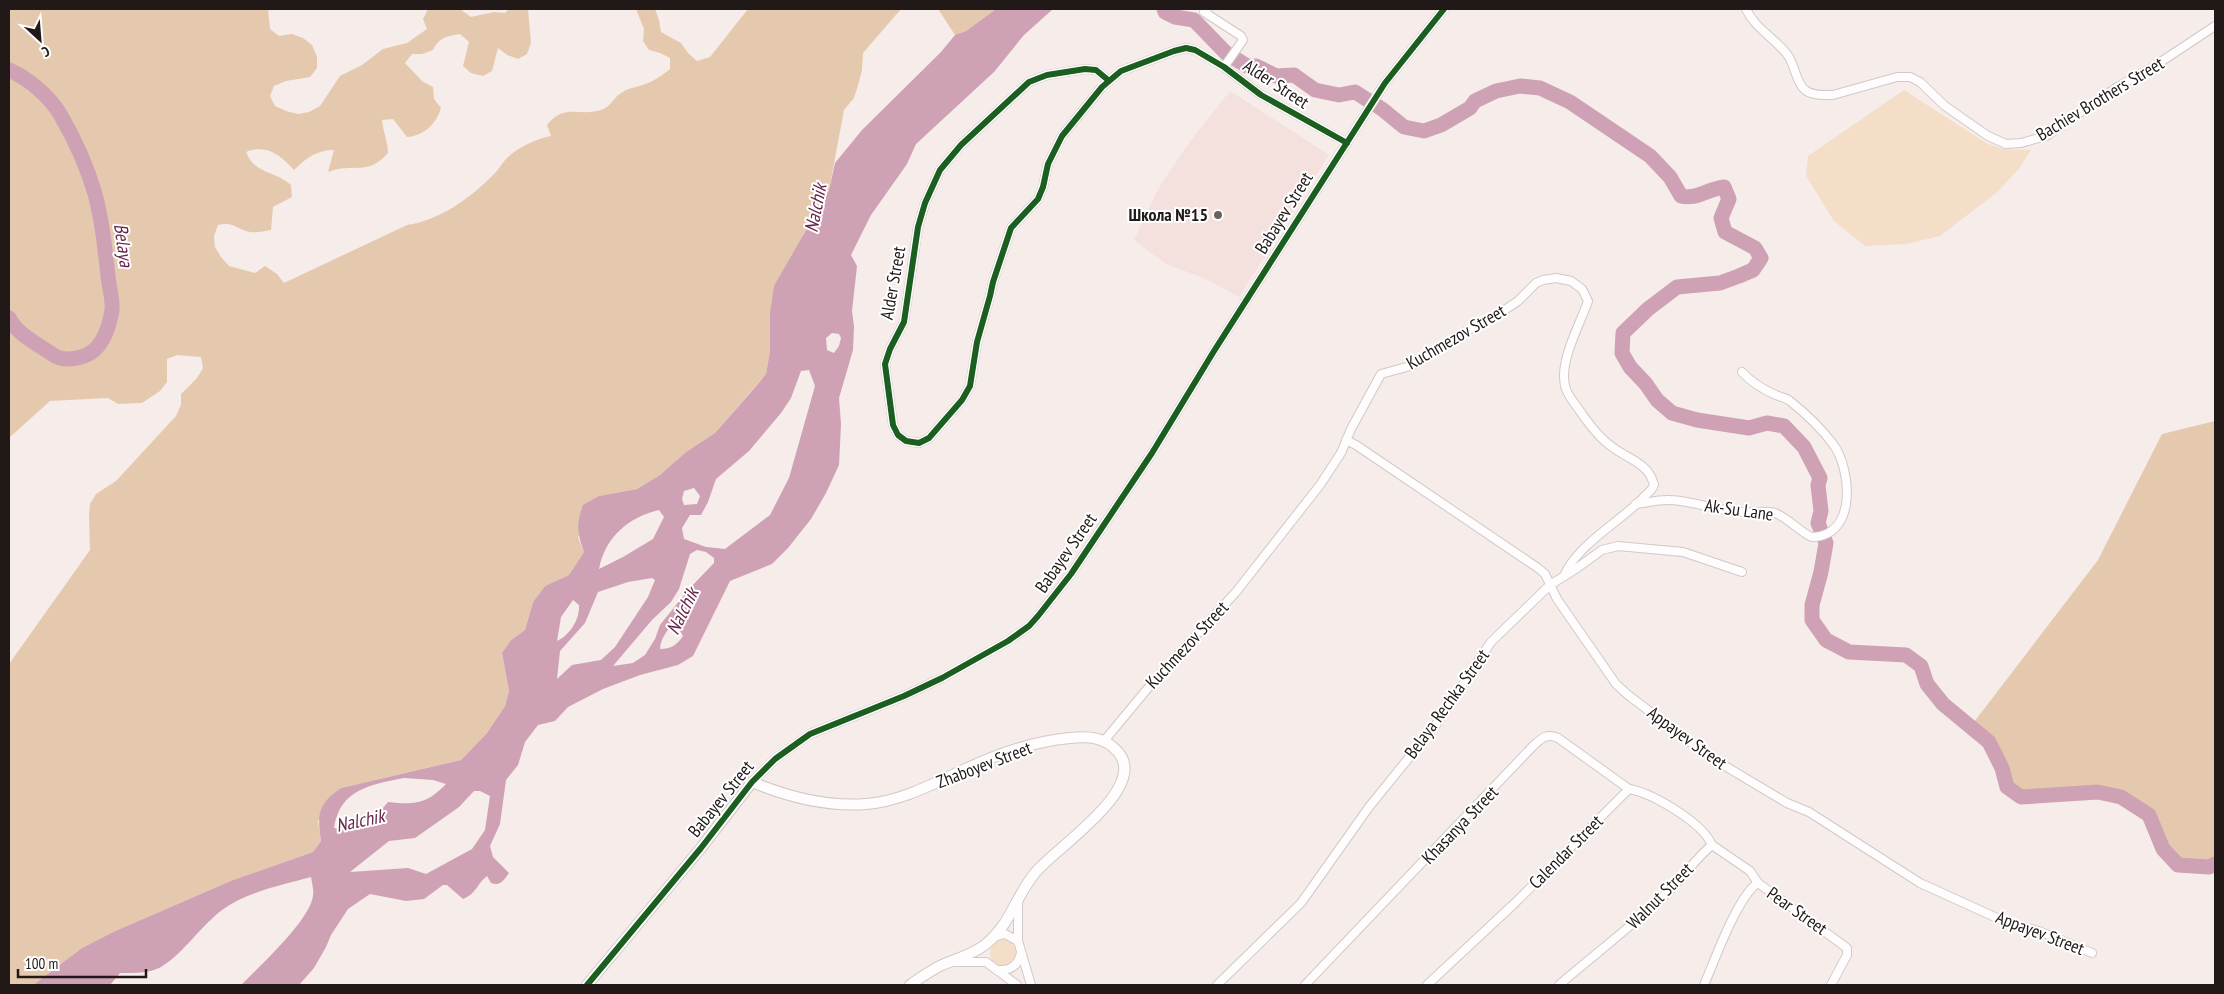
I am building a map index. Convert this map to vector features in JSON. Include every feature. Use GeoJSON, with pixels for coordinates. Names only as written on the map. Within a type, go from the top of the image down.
{"type":"FeatureCollection","features":[{"type":"Feature","properties":{"kind":"street","name":"Babayev Street"},"geometry":{"type":"LineString","coordinates":[[587,985],[701,848],[752,782],[775,759],[810,734],[857,713],[904,696],[942,678],[1008,641],[1029,626],[1038,616],[1071,574],[1141,470],[1385,83],[1444,9]]}},
{"type":"Feature","properties":{"kind":"street","name":"Bachiev Brothers Street"},"geometry":{"type":"LineString","coordinates":[[1746,9],[1753,21],[1789,57],[1799,82],[1807,91],[1823,96],[1833,95],[1897,77],[1910,77],[1920,82],[1940,102],[1974,127],[1996,141],[2011,144],[2046,136],[2119,86],[2153,67],[2215,26]]}},
{"type":"Feature","properties":{"kind":"street"},"geometry":{"type":"LineString","coordinates":[[1206,10],[1241,36],[1243,40],[1226,65]]}},
{"type":"Feature","properties":{"kind":"street","name":"Alder Street"},"geometry":{"type":"LineString","coordinates":[[1108,80],[1096,70],[1085,69],[1054,74],[1030,82],[961,145],[940,170],[925,203],[918,227],[904,322],[890,349],[885,364],[893,426],[898,435],[906,441],[919,443],[929,438],[962,400],[970,386],[977,342],[993,282],[1011,228],[1038,199],[1043,187],[1048,164],[1062,136],[1108,80],[1121,71],[1186,48],[1226,65],[1261,95],[1347,142]]}},
{"type":"Feature","properties":{"kind":"street","name":"Kuchmezov Street"},"geometry":{"type":"LineString","coordinates":[[1104,741],[1153,682],[1236,592],[1320,485],[1341,453],[1381,374],[1403,369],[1420,361],[1458,336],[1503,312],[1518,301],[1536,283],[1549,278],[1571,281],[1582,289],[1588,301],[1570,346],[1566,366],[1565,387],[1596,434],[1612,448],[1642,465],[1652,478],[1654,487],[1591,541],[1568,567],[1564,576]]}},
{"type":"Feature","properties":{"kind":"street","name":"Ak-Su Lane"},"geometry":{"type":"LineString","coordinates":[[1636,504],[1671,500],[1740,512],[1770,512],[1791,521],[1808,536],[1812,537],[1827,533],[1841,520],[1846,508],[1847,481],[1844,464],[1838,451],[1827,436],[1789,400],[1752,384],[1742,372]]}},
{"type":"Feature","properties":{"kind":"street","name":"Appayev Street"},"geometry":{"type":"LineString","coordinates":[[1346,440],[1356,444],[1432,495],[1545,574],[1575,626],[1616,684],[1710,757],[1787,803],[1809,812],[1920,883],[2008,923],[2039,931],[2092,953]]}},
{"type":"Feature","properties":{"kind":"street","name":"Belaya Rechka Street"},"geometry":{"type":"LineString","coordinates":[[1217,985],[1301,903],[1369,807],[1437,723],[1491,642],[1550,585],[1602,550],[1618,546],[1683,552],[1742,572]]}},
{"type":"Feature","properties":{"kind":"street","name":"Khasanya Street"},"geometry":{"type":"LineString","coordinates":[[1305,985],[1534,745],[1546,736],[1551,735],[1558,738],[1629,789]]}},
{"type":"Feature","properties":{"kind":"street","name":"Zhaboyev Street"},"geometry":{"type":"LineString","coordinates":[[752,782],[793,797],[847,805],[867,804],[905,795],[988,759],[1020,748],[1069,738],[1087,737],[1104,741]]}},
{"type":"Feature","properties":{"kind":"street"},"geometry":{"type":"LineString","coordinates":[[986,962],[984,951],[989,942],[1007,922],[1034,873],[1090,822],[1117,791],[1124,779],[1124,760],[1115,749],[1104,741]]}},
{"type":"Feature","properties":{"kind":"street"},"geometry":{"type":"LineString","coordinates":[[1629,789],[1641,791],[1662,801],[1706,834],[1712,845],[1750,871],[1758,883]]}},
{"type":"Feature","properties":{"kind":"street","name":"Calendar Street"},"geometry":{"type":"LineString","coordinates":[[1427,985],[1516,902],[1629,789]]}},
{"type":"Feature","properties":{"kind":"street","name":"Walnut Street"},"geometry":{"type":"LineString","coordinates":[[1559,985],[1645,913],[1674,886],[1701,854],[1712,845]]}},
{"type":"Feature","properties":{"kind":"street","name":"Pear Street"},"geometry":{"type":"LineString","coordinates":[[1704,985],[1741,905],[1748,892],[1758,883],[1847,948],[1847,955],[1831,985]]}},
{"type":"Feature","properties":{"kind":"street"},"geometry":{"type":"LineString","coordinates":[[1018,901],[1018,941],[1031,985]]}},
{"type":"Feature","properties":{"kind":"street"},"geometry":{"type":"LineString","coordinates":[[910,985],[1005,934],[1018,941]]}},
{"type":"Feature","properties":{"kind":"street"},"geometry":{"type":"LineString","coordinates":[[995,969],[1013,968],[1019,960],[1021,950]]}},
{"type":"Feature","properties":{"kind":"street"},"geometry":{"type":"LineString","coordinates":[[949,963],[986,962],[1017,985]]}},
{"type":"Feature","properties":{"kind":"shaded area"},"geometry":{"type":"Polygon","coordinates":[[[9,9],[268,9],[270,29],[279,36],[292,34],[303,38],[312,45],[317,57],[317,68],[310,77],[286,81],[274,86],[270,96],[275,106],[298,114],[309,112],[320,106],[340,76],[362,65],[383,49],[407,43],[427,29],[423,19],[428,9],[460,9],[471,17],[494,12],[505,13],[509,9],[528,9],[531,43],[527,54],[518,59],[507,55],[498,48],[492,71],[483,76],[471,73],[463,66],[469,42],[460,34],[444,38],[433,50],[422,54],[412,54],[405,63],[422,81],[433,87],[434,99],[441,108],[439,114],[433,124],[424,132],[407,137],[393,119],[382,120],[388,153],[373,165],[360,168],[337,169],[328,172],[334,150],[328,150],[312,156],[294,170],[273,152],[260,149],[246,152],[254,165],[285,180],[291,185],[292,197],[273,207],[271,230],[250,232],[228,224],[218,225],[214,236],[215,247],[229,266],[255,273],[265,266],[277,274],[284,283],[407,225],[431,218],[453,207],[474,193],[516,150],[533,141],[551,136],[547,125],[560,114],[601,110],[623,92],[643,85],[670,69],[670,58],[649,50],[643,41],[644,29],[636,9],[655,9],[661,32],[681,43],[697,61],[710,57],[748,9],[901,9],[863,53],[862,70],[854,98],[844,110],[829,190],[803,235],[770,313],[770,351],[766,374],[715,433],[686,452],[660,475],[637,489],[599,496],[578,537],[584,552],[569,575],[545,586],[533,602],[525,630],[511,640],[502,653],[509,691],[505,706],[487,733],[461,760],[341,788],[318,821],[321,841],[313,852],[233,880],[113,932],[82,948],[33,985],[9,985],[9,664],[90,550],[90,504],[96,494],[116,481],[176,416],[181,405],[181,394],[197,378],[203,368],[201,357],[177,355],[167,359],[167,382],[160,391],[142,403],[118,404],[108,398],[50,401],[9,438],[9,9]]]}},
{"type":"Feature","properties":{"kind":"shaded area"},"geometry":{"type":"Polygon","coordinates":[[[938,9],[996,9],[966,31],[955,35],[938,9]]]}},
{"type":"Feature","properties":{"kind":"shaded area"},"geometry":{"type":"Polygon","coordinates":[[[1904,90],[1986,143],[2003,149],[2031,150],[2019,169],[1996,193],[1940,236],[1906,244],[1865,246],[1834,221],[1806,176],[1808,156],[1904,90]]]}},
{"type":"Feature","properties":{"kind":"shaded area","name":"Школа №15"},"geometry":{"type":"Polygon","coordinates":[[[1230,91],[1329,155],[1239,297],[1204,278],[1166,264],[1134,240],[1158,189],[1191,140],[1230,91]]]}},
{"type":"Feature","properties":{"kind":"shaded area"},"geometry":{"type":"Polygon","coordinates":[[[2215,421],[2215,864],[2209,867],[2178,865],[2163,849],[2149,815],[2121,797],[2098,792],[2021,797],[2007,787],[2002,768],[1989,742],[1971,726],[2098,560],[2162,434],[2215,421]]]}},
{"type":"Feature","properties":{"kind":"shaded area"},"geometry":{"type":"Polygon","coordinates":[[[1003,940],[1012,944],[1016,953],[1012,962],[1003,966],[994,962],[990,953],[994,944],[1003,940]]]}},
{"type":"Feature","properties":{"kind":"water","name":"Nalchik"},"geometry":{"type":"Polygon","coordinates":[[[996,9],[1053,9],[1024,35],[994,72],[916,144],[907,164],[871,215],[851,255],[857,266],[852,311],[854,326],[853,350],[839,398],[841,424],[839,465],[826,493],[811,519],[788,548],[772,564],[730,581],[693,656],[678,665],[640,675],[603,689],[568,707],[555,721],[538,725],[525,742],[518,765],[506,780],[500,824],[490,846],[493,857],[509,873],[503,880],[497,884],[491,883],[487,876],[471,894],[463,899],[447,885],[443,885],[424,899],[406,901],[370,894],[348,909],[331,935],[314,968],[299,985],[241,985],[283,943],[303,918],[313,896],[311,877],[242,898],[214,916],[171,960],[154,970],[120,973],[110,985],[33,985],[82,948],[113,932],[233,880],[313,852],[321,841],[319,824],[321,810],[328,799],[341,788],[461,760],[487,733],[505,706],[509,691],[502,653],[511,640],[525,630],[533,602],[545,586],[569,575],[584,552],[578,528],[583,505],[599,496],[637,489],[660,475],[686,452],[715,433],[766,374],[770,351],[770,313],[774,286],[829,190],[835,163],[862,130],[941,52],[955,35],[966,31],[996,9]],[[832,333],[826,338],[827,350],[834,353],[839,346],[841,338],[839,334],[832,333]],[[809,370],[801,371],[791,398],[749,451],[716,479],[701,515],[690,515],[682,528],[684,539],[706,547],[725,549],[770,515],[789,478],[815,386],[809,370]],[[694,488],[684,491],[682,499],[684,505],[697,504],[700,496],[694,488]],[[659,510],[628,523],[607,547],[599,569],[653,539],[664,517],[659,510]],[[697,550],[690,554],[679,589],[671,602],[652,620],[613,666],[633,663],[645,655],[655,639],[660,625],[688,590],[714,563],[714,558],[706,552],[697,550]],[[652,578],[628,582],[598,592],[585,623],[560,651],[557,679],[572,665],[601,660],[615,647],[648,597],[655,580],[652,578]],[[573,600],[561,617],[557,641],[570,631],[578,616],[579,605],[573,600]],[[675,622],[663,638],[660,649],[673,646],[683,636],[675,622]],[[404,778],[358,791],[343,805],[337,815],[334,828],[358,827],[371,820],[388,802],[420,802],[433,796],[446,784],[433,780],[404,778]],[[474,791],[459,807],[415,838],[389,841],[350,872],[408,868],[426,874],[472,849],[485,830],[490,796],[480,791],[474,791]]]}},
{"type":"Feature","properties":{"kind":"waterway"},"geometry":{"type":"LineString","coordinates":[[1164,9],[1165,12],[1175,17],[1194,20],[1226,53],[1247,66],[1256,66],[1276,76],[1294,75],[1315,90],[1339,95],[1355,92],[1382,109],[1404,127],[1424,131],[1441,125],[1470,108],[1475,101],[1496,91],[1520,86],[1540,88],[1570,102],[1650,156],[1670,177],[1681,196],[1692,197],[1724,187],[1729,199],[1721,218],[1725,232],[1755,248],[1761,258],[1753,270],[1720,283],[1677,287],[1648,309],[1623,333],[1622,353],[1630,367],[1646,384],[1657,400],[1672,413],[1697,420],[1749,428],[1767,423],[1784,426],[1804,447],[1820,478],[1818,485],[1821,511],[1818,523],[1826,543],[1821,572],[1812,605],[1812,620],[1826,640],[1849,652],[1906,655],[1921,666],[1927,684],[1943,704],[1989,742],[2002,768],[2007,787],[2021,797],[2098,792],[2121,797],[2149,815],[2163,849],[2178,865],[2209,867],[2215,864]]}},
{"type":"Feature","properties":{"kind":"waterway","name":"Belaya"},"geometry":{"type":"LineString","coordinates":[[9,70],[31,83],[44,94],[60,114],[80,152],[92,184],[100,214],[112,306],[109,325],[99,345],[88,354],[73,359],[55,356],[22,334],[9,318]]}},
{"type":"Feature","properties":{"kind":"cycle path"},"geometry":{"type":"LineString","coordinates":[[587,985],[701,848],[752,782],[775,759],[810,734],[904,696],[942,678],[1008,641],[1029,626],[1038,616],[1071,574],[1152,453],[1214,351],[1385,83],[1444,9]]}},
{"type":"Feature","properties":{"kind":"cycle path"},"geometry":{"type":"LineString","coordinates":[[1108,80],[1096,70],[1085,69],[1047,75],[1029,82],[961,145],[940,170],[925,203],[918,227],[904,322],[890,349],[885,364],[893,425],[898,435],[906,441],[919,443],[929,438],[962,400],[970,386],[977,342],[993,282],[1011,228],[1038,199],[1043,187],[1048,164],[1062,136],[1102,87],[1121,71],[1174,51],[1186,48],[1195,50],[1224,67],[1261,95],[1347,143]]}},
{"type":"Feature","properties":{"kind":"place","name":"Школа №15"},"geometry":{"type":"Point","coordinates":[1218,215]}}]}
